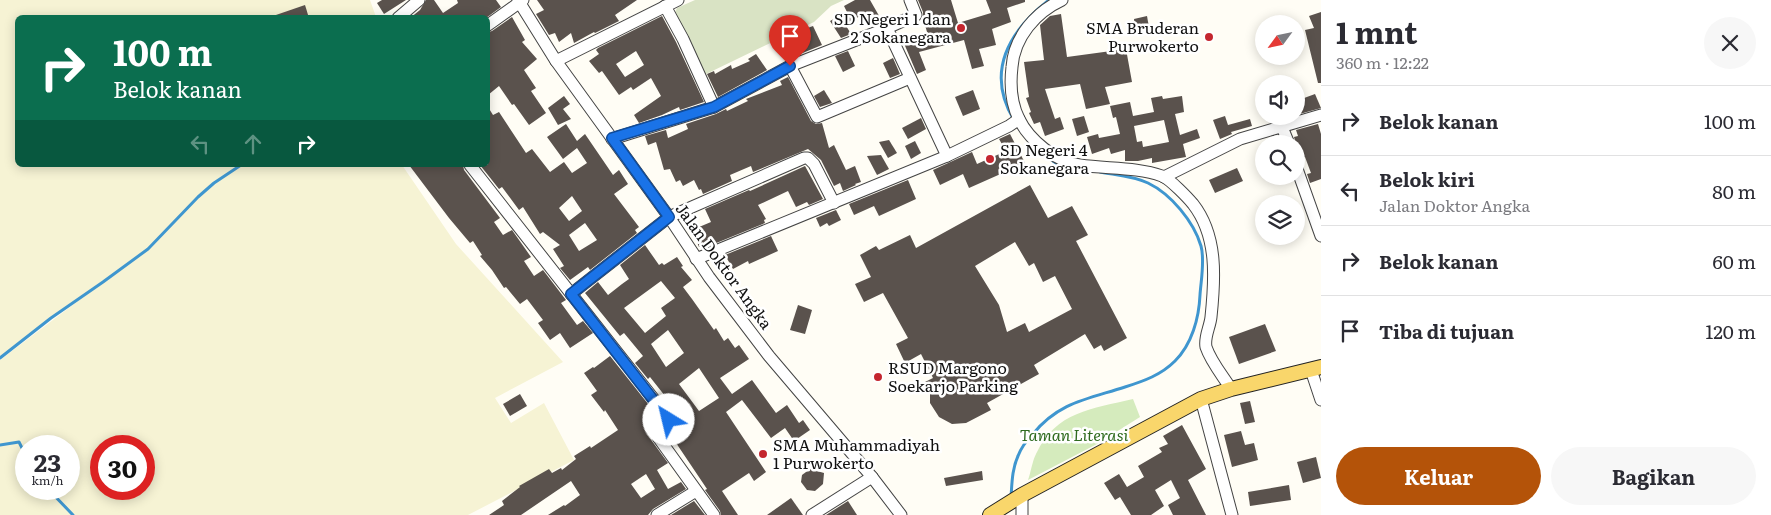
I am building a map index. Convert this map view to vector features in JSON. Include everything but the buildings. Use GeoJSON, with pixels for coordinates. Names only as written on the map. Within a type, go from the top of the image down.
{"type":"FeatureCollection","features":[{"type":"Feature","properties":{"kind":"main road"},"geometry":{"type":"LineString","coordinates":[[992,514],[1021,496],[1200,400],[1231,389],[1316,368]]}},
{"type":"Feature","properties":{"kind":"street"},"geometry":{"type":"LineString","coordinates":[[402,15],[419,0]]}},
{"type":"Feature","properties":{"kind":"street"},"geometry":{"type":"LineString","coordinates":[[556,61],[678,0]]}},
{"type":"Feature","properties":{"kind":"street"},"geometry":{"type":"LineString","coordinates":[[612,138],[714,107],[790,66],[888,28],[916,14],[910,0]]}},
{"type":"Feature","properties":{"kind":"street"},"geometry":{"type":"LineString","coordinates":[[490,24],[520,1]]}},
{"type":"Feature","properties":{"kind":"street","name":"Jalan Doktor Angka"},"geometry":{"type":"LineString","coordinates":[[520,1],[556,61],[669,217],[696,259],[769,356],[872,477],[901,515]]}},
{"type":"Feature","properties":{"kind":"street"},"geometry":{"type":"LineString","coordinates":[[1059,1],[1030,24],[1020,39],[1012,60],[1014,122],[1047,151],[1064,160],[1078,165],[1164,177],[1193,204],[1211,242],[1214,274],[1214,291],[1206,346],[1231,389]]}},
{"type":"Feature","properties":{"kind":"street"},"geometry":{"type":"LineString","coordinates":[[665,6],[683,39],[714,107]]}},
{"type":"Feature","properties":{"kind":"street"},"geometry":{"type":"LineString","coordinates":[[888,28],[947,156]]}},
{"type":"Feature","properties":{"kind":"street"},"geometry":{"type":"LineString","coordinates":[[790,66],[817,117],[910,78]]}},
{"type":"Feature","properties":{"kind":"street"},"geometry":{"type":"LineString","coordinates":[[1164,177],[1240,139],[1321,115]]}},
{"type":"Feature","properties":{"kind":"street"},"geometry":{"type":"LineString","coordinates":[[696,259],[947,156],[1014,122]]}},
{"type":"Feature","properties":{"kind":"street"},"geometry":{"type":"LineString","coordinates":[[1282,127],[1285,135]]}},
{"type":"Feature","properties":{"kind":"street"},"geometry":{"type":"LineString","coordinates":[[571,294],[669,217],[804,158],[808,158],[814,164],[834,202]]}},
{"type":"Feature","properties":{"kind":"street"},"geometry":{"type":"LineString","coordinates":[[472,167],[667,416],[669,421],[656,430],[655,433],[714,515]]}},
{"type":"Feature","properties":{"kind":"street"},"geometry":{"type":"LineString","coordinates":[[1303,185],[1321,236]]}},
{"type":"Feature","properties":{"kind":"street"},"geometry":{"type":"LineString","coordinates":[[1316,368],[1321,400]]}},
{"type":"Feature","properties":{"kind":"street"},"geometry":{"type":"LineString","coordinates":[[1200,400],[1232,515]]}},
{"type":"Feature","properties":{"kind":"street"},"geometry":{"type":"LineString","coordinates":[[812,515],[872,477]]}},
{"type":"Feature","properties":{"kind":"street"},"geometry":{"type":"LineString","coordinates":[[657,515],[696,491]]}},
{"type":"Feature","properties":{"kind":"street"},"geometry":{"type":"LineString","coordinates":[[1021,496],[1022,515]]}},
{"type":"Feature","properties":{"kind":"shaded area"},"geometry":{"type":"Polygon","coordinates":[[[0,0],[370,0],[375,15],[15,15],[15,167],[403,167],[456,244],[563,362],[495,398],[511,423],[544,403],[574,460],[468,515],[0,515],[0,360],[78,301],[51,318],[0,358],[0,0]]]}},
{"type":"Feature","properties":{"kind":"green space"},"geometry":{"type":"Polygon","coordinates":[[[695,0],[844,0],[831,6],[814,22],[702,76],[674,14],[677,8],[695,0]]]}},
{"type":"Feature","properties":{"kind":"green space","name":"Taman Literasi"},"geometry":{"type":"Polygon","coordinates":[[[1133,399],[1140,417],[1097,444],[1028,480],[1033,460],[1044,440],[1065,420],[1090,409],[1133,399]]]}},
{"type":"Feature","properties":{"kind":"waterway"},"geometry":{"type":"LineString","coordinates":[[1014,120],[1006,102],[1002,85],[1002,69],[1006,54],[1013,39],[1023,25],[1049,0]]}},
{"type":"Feature","properties":{"kind":"waterway"},"geometry":{"type":"LineString","coordinates":[[1034,147],[1057,164],[1077,170]]}},
{"type":"Feature","properties":{"kind":"waterway"},"geometry":{"type":"LineString","coordinates":[[0,358],[51,318],[148,249],[198,197],[214,183],[238,167]]}},
{"type":"Feature","properties":{"kind":"waterway"},"geometry":{"type":"LineString","coordinates":[[1011,497],[1013,471],[1019,453],[1026,441],[1043,423],[1064,408],[1075,403],[1139,382],[1164,370],[1181,354],[1194,330],[1199,304],[1203,257],[1198,237],[1193,228],[1173,201],[1157,188],[1130,177],[1100,172]]}},
{"type":"Feature","properties":{"kind":"waterway"},"geometry":{"type":"LineString","coordinates":[[0,445],[15,443]]}},
{"type":"Feature","properties":{"kind":"waterway"},"geometry":{"type":"LineString","coordinates":[[59,500],[73,515]]}},
{"type":"Feature","properties":{"kind":"place","name":"SD Negeri 1 dan 2 Sokanegara"},"geometry":{"type":"Point","coordinates":[961,28]}},
{"type":"Feature","properties":{"kind":"place","name":"SMA Bruderan Purwokerto"},"geometry":{"type":"Point","coordinates":[1209,37]}},
{"type":"Feature","properties":{"kind":"place","name":"SD Negeri 4 Sokanegara"},"geometry":{"type":"Point","coordinates":[990,159]}},
{"type":"Feature","properties":{"kind":"place","name":"RSUD Margono Soekarjo Parking"},"geometry":{"type":"Point","coordinates":[878,377]}},
{"type":"Feature","properties":{"kind":"place","name":"SMA Muhammadiyah 1 Purwokerto"},"geometry":{"type":"Point","coordinates":[763,454]}},
{"type":"Feature","properties":{"kind":"route"},"geometry":{"type":"LineString","coordinates":[[669,420],[571,294],[669,217],[612,138],[714,107],[790,66]]}}]}
